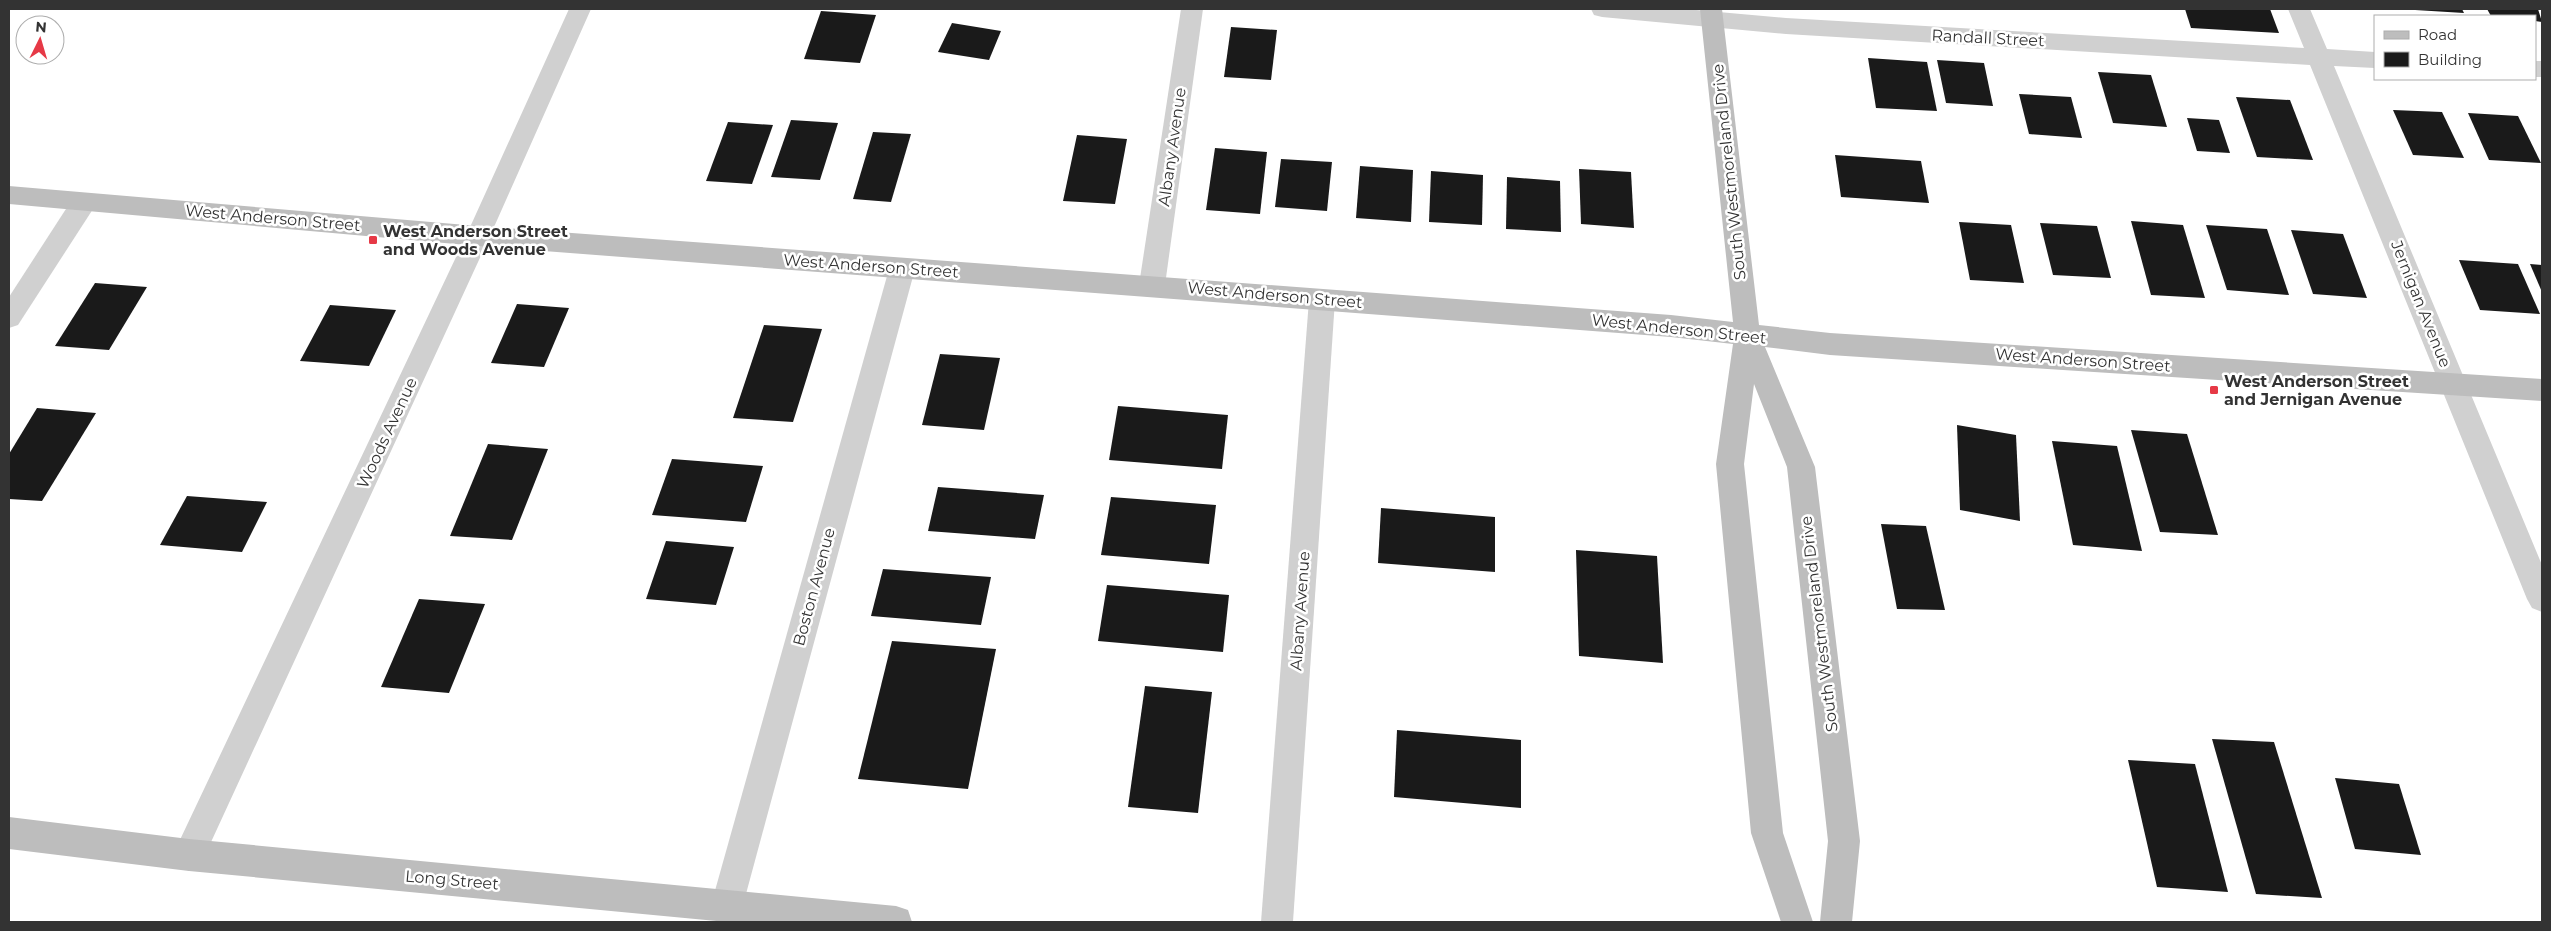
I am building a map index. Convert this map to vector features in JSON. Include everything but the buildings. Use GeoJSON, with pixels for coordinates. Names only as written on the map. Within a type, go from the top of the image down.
{"type":"FeatureCollection","features":[{"type":"Feature","properties":{"kind":"main road","name":"South Westmoreland Drive"},"geometry":{"type":"LineString","coordinates":[[1712,14],[1747,336],[1730,464],[1767,833],[1797,922]]}},
{"type":"Feature","properties":{"kind":"main road","name":"West Anderson Street"},"geometry":{"type":"LineString","coordinates":[[9,195],[478,236],[902,269],[1152,285],[1322,300],[1671,326],[1830,344],[2542,390]]}},
{"type":"Feature","properties":{"kind":"main road","name":"South Westmoreland Drive"},"geometry":{"type":"LineString","coordinates":[[1747,336],[1800,467],[1844,841],[1836,922]]}},
{"type":"Feature","properties":{"kind":"main road","name":"Long Street"},"geometry":{"type":"LineString","coordinates":[[9,833],[189,855],[896,922]]}},
{"type":"Feature","properties":{"kind":"street","name":"Woods Avenue"},"geometry":{"type":"LineString","coordinates":[[189,855],[478,236],[580,9]]}},
{"type":"Feature","properties":{"kind":"street","name":"Albany Avenue"},"geometry":{"type":"LineString","coordinates":[[1152,285],[1192,9]]}},
{"type":"Feature","properties":{"kind":"street","name":"Randall Street"},"geometry":{"type":"LineString","coordinates":[[1602,9],[1712,14],[1786,26],[2374,60]]}},
{"type":"Feature","properties":{"kind":"street","name":"Jernigan Avenue"},"geometry":{"type":"LineString","coordinates":[[2299,9],[2542,599]]}},
{"type":"Feature","properties":{"kind":"street"},"geometry":{"type":"LineString","coordinates":[[9,318],[84,202]]}},
{"type":"Feature","properties":{"kind":"street","name":"Boston Avenue"},"geometry":{"type":"LineString","coordinates":[[727,905],[902,269]]}},
{"type":"Feature","properties":{"kind":"street","name":"Albany Avenue"},"geometry":{"type":"LineString","coordinates":[[1277,922],[1322,300]]}},
{"type":"Feature","properties":{"kind":"place","name":"West Anderson Street and Woods Avenue"},"geometry":{"type":"Point","coordinates":[373,240]}},
{"type":"Feature","properties":{"kind":"place","name":"West Anderson Street and Jernigan Avenue"},"geometry":{"type":"Point","coordinates":[2214,390]}}]}
